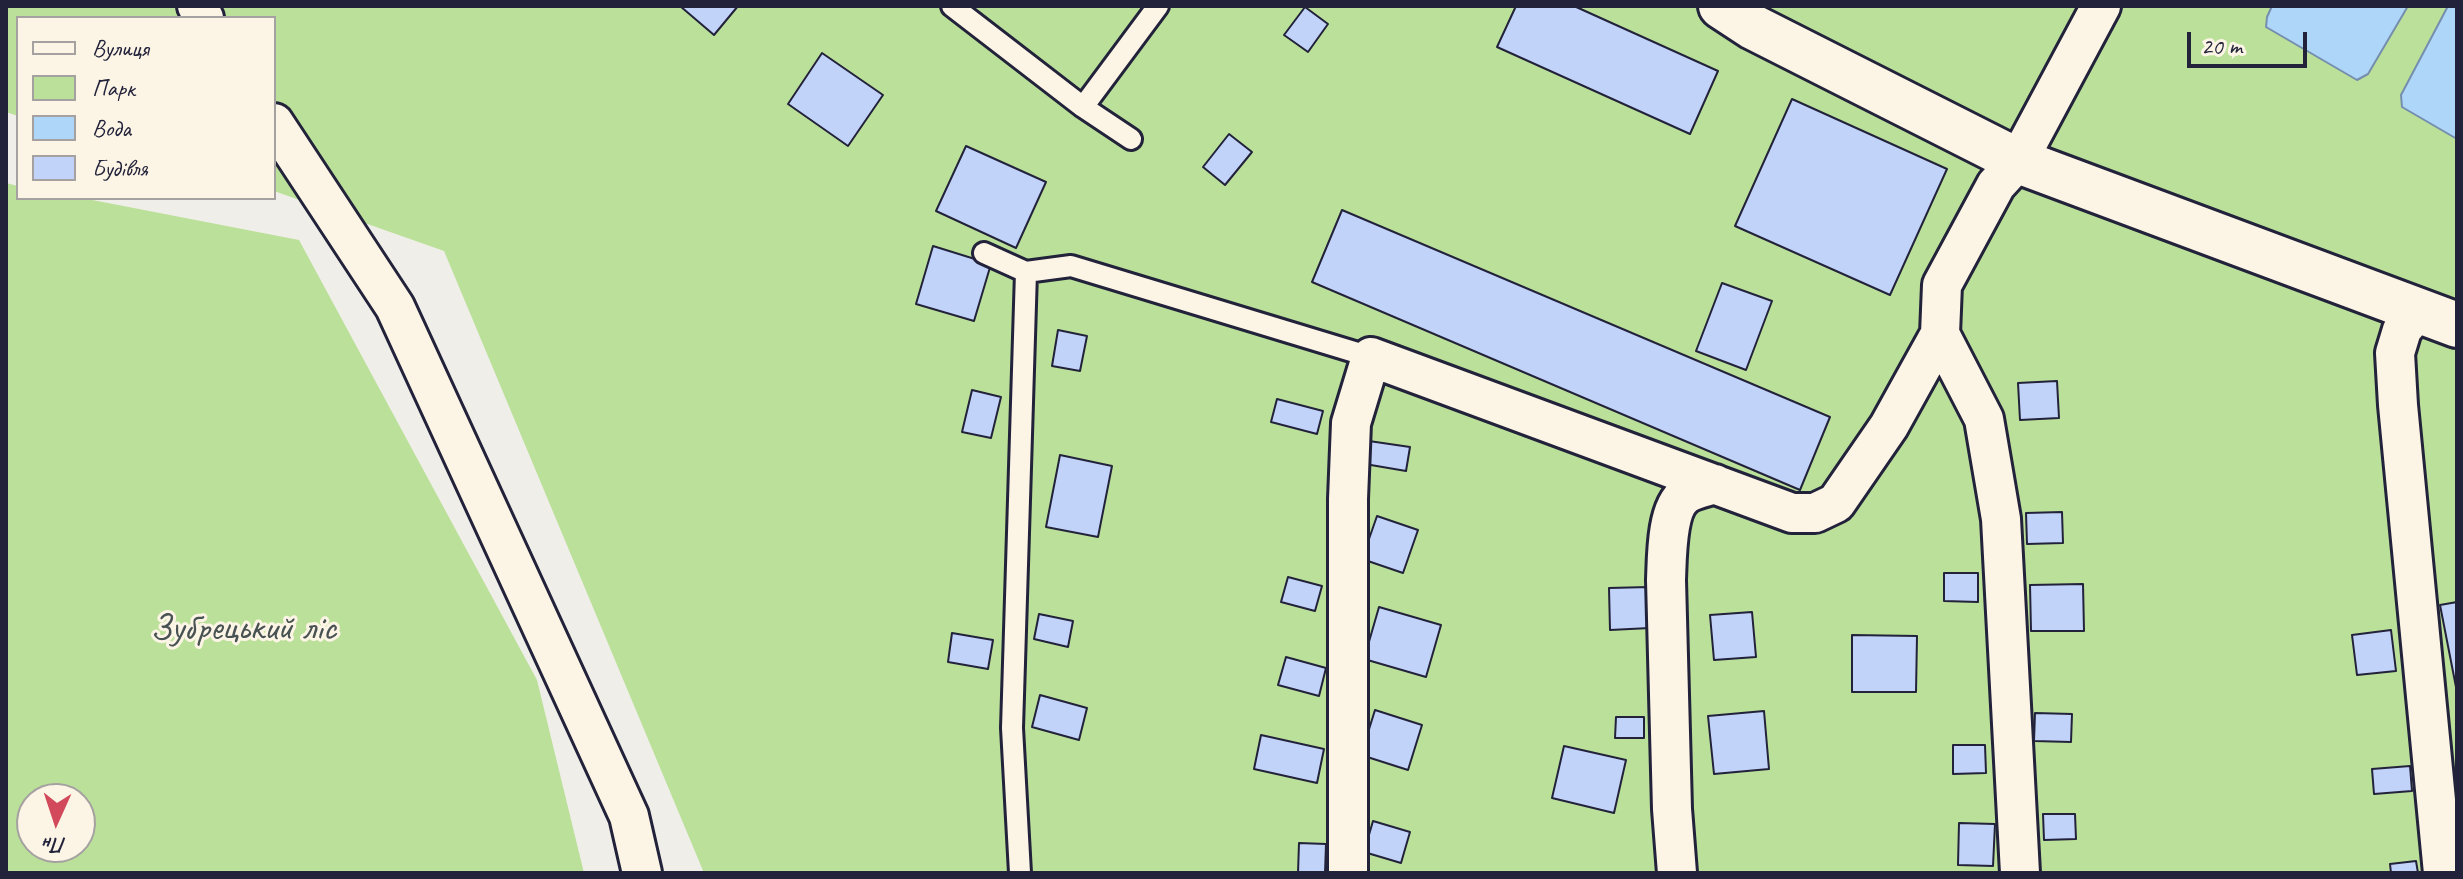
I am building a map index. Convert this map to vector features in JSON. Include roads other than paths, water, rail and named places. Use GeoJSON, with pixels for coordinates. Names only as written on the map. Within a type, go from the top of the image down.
{"type":"FeatureCollection","features":[{"type":"Feature","properties":{"kind":"street"},"geometry":{"type":"LineString","coordinates":[[1721,6],[1753,27],[2018,161],[2438,318]]}},
{"type":"Feature","properties":{"kind":"street"},"geometry":{"type":"LineString","coordinates":[[1348,873],[1348,499],[1351,423],[1371,357],[1792,513],[1815,513],[1836,503],[1889,426],[1940,334],[1942,285],[1996,185],[2018,161],[2101,6]]}},
{"type":"Feature","properties":{"kind":"street"},"geometry":{"type":"LineString","coordinates":[[276,126],[395,307],[629,816],[642,873]]}},
{"type":"Feature","properties":{"kind":"street"},"geometry":{"type":"LineString","coordinates":[[2438,318],[2402,330],[2395,353],[2443,873]]}},
{"type":"Feature","properties":{"kind":"street"},"geometry":{"type":"LineString","coordinates":[[1940,334],[1984,419],[2001,519],[2020,873]]}},
{"type":"Feature","properties":{"kind":"street"},"geometry":{"type":"LineString","coordinates":[[1677,873],[1672,809],[1667,549],[1675,508],[1685,495],[1715,484]]}},
{"type":"Feature","properties":{"kind":"lane"},"geometry":{"type":"LineString","coordinates":[[952,6],[1083,107],[1131,139]]}},
{"type":"Feature","properties":{"kind":"lane"},"geometry":{"type":"LineString","coordinates":[[1083,107],[1158,6]]}},
{"type":"Feature","properties":{"kind":"lane"},"geometry":{"type":"LineString","coordinates":[[984,253],[1026,272],[1071,266],[1371,357]]}},
{"type":"Feature","properties":{"kind":"lane"},"geometry":{"type":"LineString","coordinates":[[1020,873],[1012,728],[1026,272]]}},
{"type":"Feature","properties":{"kind":"water"},"geometry":{"type":"Polygon","coordinates":[[[2272,6],[2408,6],[2368,74],[2357,80],[2266,27],[2272,6]]]}},
{"type":"Feature","properties":{"kind":"water"},"geometry":{"type":"Polygon","coordinates":[[[2448,6],[2457,6],[2457,139],[2402,107],[2401,95],[2448,6]]]}},
{"type":"Feature","properties":{"kind":"park label","name":"Зубрецький ліс"},"geometry":{"type":"Point","coordinates":[243,629]}}]}
